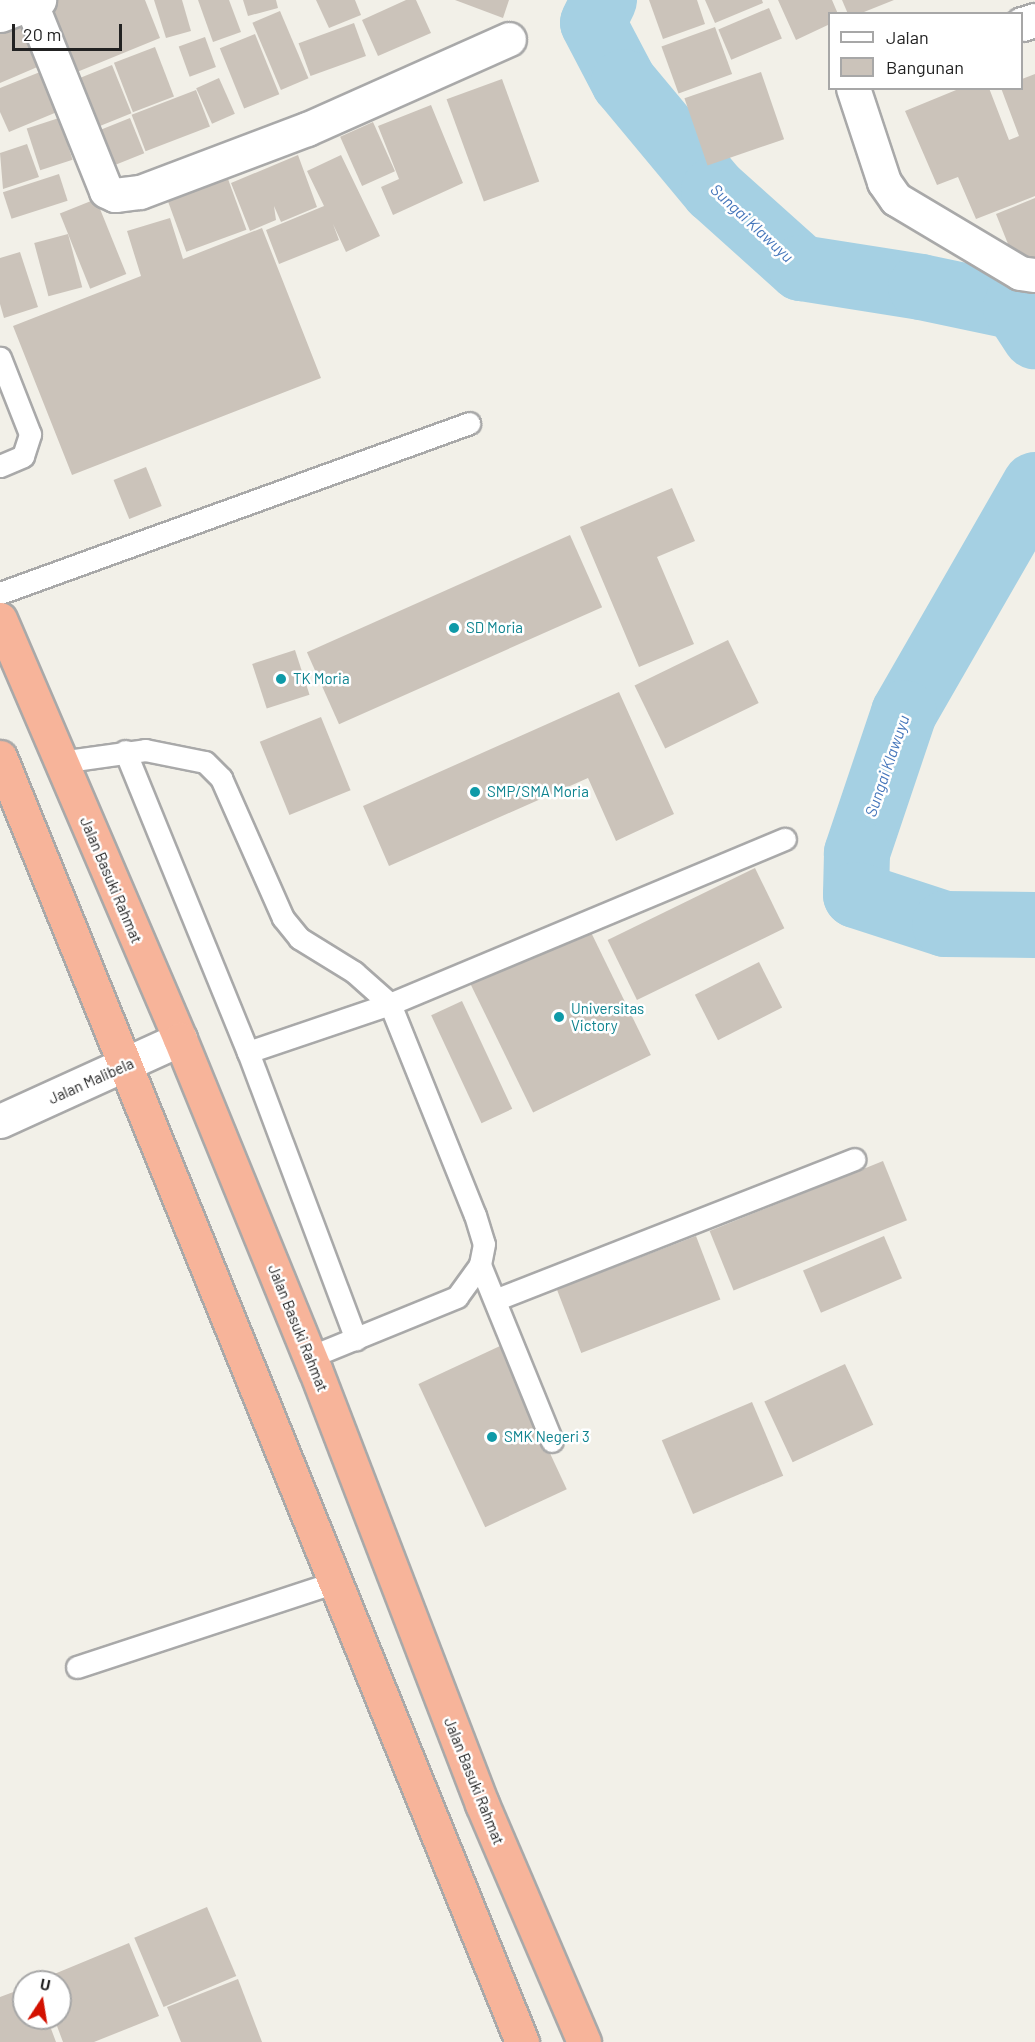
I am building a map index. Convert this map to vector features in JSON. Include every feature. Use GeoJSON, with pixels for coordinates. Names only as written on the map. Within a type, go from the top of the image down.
{"type":"FeatureCollection","features":[{"type":"Feature","properties":{"kind":"highway","name":"Jalan Basuki Rahmat"},"geometry":{"type":"LineString","coordinates":[[0,619],[180,1039],[310,1357],[482,1804],[584,2042]]}},
{"type":"Feature","properties":{"kind":"highway"},"geometry":{"type":"LineString","coordinates":[[0,757],[123,1067],[522,2042]]}},
{"type":"Feature","properties":{"kind":"street"},"geometry":{"type":"LineString","coordinates":[[0,15],[35,2],[105,191],[115,195],[140,192],[307,129],[509,39]]}},
{"type":"Feature","properties":{"kind":"street"},"geometry":{"type":"LineString","coordinates":[[854,90],[884,182],[896,199],[1020,273],[1035,275]]}},
{"type":"Feature","properties":{"kind":"street","name":"Jalan Malibela"},"geometry":{"type":"LineString","coordinates":[[0,1121],[123,1067],[180,1039]]}},
{"type":"Feature","properties":{"kind":"lane"},"geometry":{"type":"LineString","coordinates":[[0,358],[30,434],[23,456],[0,466]]}},
{"type":"Feature","properties":{"kind":"lane"},"geometry":{"type":"LineString","coordinates":[[0,592],[469,423]]}},
{"type":"Feature","properties":{"kind":"lane"},"geometry":{"type":"LineString","coordinates":[[60,762],[125,751],[178,754],[213,768],[221,778],[283,918],[299,938],[363,979],[390,1004],[475,1215],[484,1244],[480,1265],[457,1297],[310,1357]]}},
{"type":"Feature","properties":{"kind":"lane"},"geometry":{"type":"LineString","coordinates":[[125,751],[248,1052],[357,1339]]}},
{"type":"Feature","properties":{"kind":"lane"},"geometry":{"type":"LineString","coordinates":[[248,1052],[390,1004],[785,839]]}},
{"type":"Feature","properties":{"kind":"lane"},"geometry":{"type":"LineString","coordinates":[[495,1300],[854,1159]]}},
{"type":"Feature","properties":{"kind":"lane"},"geometry":{"type":"LineString","coordinates":[[480,1265],[552,1441]]}},
{"type":"Feature","properties":{"kind":"lane"},"geometry":{"type":"LineString","coordinates":[[77,1667],[335,1582]]}},
{"type":"Feature","properties":{"kind":"building"},"geometry":{"type":"Polygon","coordinates":[[[58,0],[145,0],[160,38],[77,72],[48,4],[58,0]]]}},
{"type":"Feature","properties":{"kind":"building"},"geometry":{"type":"Polygon","coordinates":[[[154,0],[182,0],[191,31],[166,38],[154,0]]]}},
{"type":"Feature","properties":{"kind":"building"},"geometry":{"type":"Polygon","coordinates":[[[198,0],[229,0],[241,32],[213,42],[198,0]]]}},
{"type":"Feature","properties":{"kind":"building"},"geometry":{"type":"Polygon","coordinates":[[[243,0],[276,0],[278,8],[248,16],[243,0]]]}},
{"type":"Feature","properties":{"kind":"building"},"geometry":{"type":"Polygon","coordinates":[[[316,0],[355,0],[361,15],[329,28],[316,0]]]}},
{"type":"Feature","properties":{"kind":"building"},"geometry":{"type":"Polygon","coordinates":[[[406,0],[416,0],[431,33],[378,56],[362,20],[406,0]]]}},
{"type":"Feature","properties":{"kind":"building"},"geometry":{"type":"Polygon","coordinates":[[[455,0],[509,0],[503,18],[455,0]]]}},
{"type":"Feature","properties":{"kind":"building"},"geometry":{"type":"Polygon","coordinates":[[[649,0],[697,0],[705,24],[663,39],[649,0]]]}},
{"type":"Feature","properties":{"kind":"building"},"geometry":{"type":"Polygon","coordinates":[[[705,0],[762,0],[763,3],[715,23],[705,0]]]}},
{"type":"Feature","properties":{"kind":"building"},"geometry":{"type":"Polygon","coordinates":[[[778,0],[832,0],[837,12],[828,12],[828,25],[796,40],[778,0]]]}},
{"type":"Feature","properties":{"kind":"building"},"geometry":{"type":"Polygon","coordinates":[[[842,0],[894,0],[864,12],[847,12],[842,0]]]}},
{"type":"Feature","properties":{"kind":"building"},"geometry":{"type":"Polygon","coordinates":[[[769,8],[782,38],[731,60],[718,29],[769,8]]]}},
{"type":"Feature","properties":{"kind":"building"},"geometry":{"type":"Polygon","coordinates":[[[280,11],[309,78],[281,90],[252,23],[280,11]]]}},
{"type":"Feature","properties":{"kind":"building"},"geometry":{"type":"Polygon","coordinates":[[[30,19],[49,62],[0,83],[0,32],[30,19]]]}},
{"type":"Feature","properties":{"kind":"building"},"geometry":{"type":"Polygon","coordinates":[[[354,23],[366,56],[311,76],[299,43],[354,23]]]}},
{"type":"Feature","properties":{"kind":"building"},"geometry":{"type":"Polygon","coordinates":[[[715,27],[732,74],[679,93],[661,46],[715,27]]]}},
{"type":"Feature","properties":{"kind":"building"},"geometry":{"type":"Polygon","coordinates":[[[255,34],[279,94],[244,109],[220,48],[255,34]]]}},
{"type":"Feature","properties":{"kind":"building"},"geometry":{"type":"Polygon","coordinates":[[[205,37],[216,67],[190,77],[179,47],[205,37]]]}},
{"type":"Feature","properties":{"kind":"building"},"geometry":{"type":"Polygon","coordinates":[[[155,47],[174,96],[133,112],[114,63],[155,47]]]}},
{"type":"Feature","properties":{"kind":"building"},"geometry":{"type":"Polygon","coordinates":[[[112,65],[131,113],[91,130],[71,81],[112,65]]]}},
{"type":"Feature","properties":{"kind":"building"},"geometry":{"type":"Polygon","coordinates":[[[40,72],[57,112],[9,132],[0,112],[0,88],[40,72]]]}},
{"type":"Feature","properties":{"kind":"building"},"geometry":{"type":"Polygon","coordinates":[[[761,72],[784,139],[708,166],[684,98],[761,72]]]}},
{"type":"Feature","properties":{"kind":"building"},"geometry":{"type":"Polygon","coordinates":[[[1035,74],[1035,196],[976,219],[958,177],[937,185],[905,111],[956,90],[990,90],[1009,140],[1019,136],[1002,90],[1023,90],[1023,79],[1035,74]]]}},
{"type":"Feature","properties":{"kind":"building"},"geometry":{"type":"Polygon","coordinates":[[[219,78],[235,114],[212,124],[196,88],[219,78]]]}},
{"type":"Feature","properties":{"kind":"building"},"geometry":{"type":"Polygon","coordinates":[[[502,79],[539,181],[484,202],[447,99],[502,79]]]}},
{"type":"Feature","properties":{"kind":"building"},"geometry":{"type":"Polygon","coordinates":[[[196,90],[210,126],[146,151],[132,115],[196,90]]]}},
{"type":"Feature","properties":{"kind":"building"},"geometry":{"type":"Polygon","coordinates":[[[431,105],[463,183],[393,215],[381,187],[399,179],[378,126],[431,105]]]}},
{"type":"Feature","properties":{"kind":"building"},"geometry":{"type":"Polygon","coordinates":[[[59,118],[73,160],[40,170],[27,129],[59,118]]]}},
{"type":"Feature","properties":{"kind":"building"},"geometry":{"type":"Polygon","coordinates":[[[130,118],[144,153],[106,169],[92,133],[130,118]]]}},
{"type":"Feature","properties":{"kind":"building"},"geometry":{"type":"Polygon","coordinates":[[[373,122],[395,171],[362,186],[340,137],[373,122]]]}},
{"type":"Feature","properties":{"kind":"building"},"geometry":{"type":"Polygon","coordinates":[[[27,144],[39,177],[3,189],[0,153],[27,144]]]}},
{"type":"Feature","properties":{"kind":"building"},"geometry":{"type":"Polygon","coordinates":[[[298,155],[317,207],[281,222],[274,206],[276,220],[250,231],[231,183],[298,155]]]}},
{"type":"Feature","properties":{"kind":"building"},"geometry":{"type":"Polygon","coordinates":[[[341,155],[380,236],[346,252],[333,224],[339,240],[279,264],[266,230],[324,206],[307,171],[341,155]]]}},
{"type":"Feature","properties":{"kind":"building"},"geometry":{"type":"Polygon","coordinates":[[[59,174],[68,201],[12,219],[3,192],[59,174]]]}},
{"type":"Feature","properties":{"kind":"building"},"geometry":{"type":"Polygon","coordinates":[[[228,179],[246,230],[186,252],[168,201],[228,179]]]}},
{"type":"Feature","properties":{"kind":"building"},"geometry":{"type":"Polygon","coordinates":[[[1035,198],[1035,263],[1018,269],[996,214],[1035,198]]]}},
{"type":"Feature","properties":{"kind":"building"},"geometry":{"type":"Polygon","coordinates":[[[96,199],[126,274],[90,289],[60,214],[96,199]]]}},
{"type":"Feature","properties":{"kind":"building"},"geometry":{"type":"Polygon","coordinates":[[[170,218],[183,259],[262,228],[321,378],[72,475],[13,326],[141,276],[127,231],[170,218]]]}},
{"type":"Feature","properties":{"kind":"building"},"geometry":{"type":"Polygon","coordinates":[[[68,234],[82,287],[48,296],[34,243],[68,234]]]}},
{"type":"Feature","properties":{"kind":"building"},"geometry":{"type":"Polygon","coordinates":[[[20,252],[38,307],[4,318],[0,304],[0,258],[20,252]]]}},
{"type":"Feature","properties":{"kind":"building"},"geometry":{"type":"Polygon","coordinates":[[[146,467],[162,506],[129,519],[114,480],[146,467]]]}},
{"type":"Feature","properties":{"kind":"building"},"geometry":{"type":"Polygon","coordinates":[[[672,488],[695,541],[657,557],[694,644],[639,667],[580,527],[672,488]]]}},
{"type":"Feature","properties":{"kind":"building","name":"SD Moria"},"geometry":{"type":"Polygon","coordinates":[[[570,535],[602,607],[339,724],[307,652],[570,535]]]}},
{"type":"Feature","properties":{"kind":"building"},"geometry":{"type":"Polygon","coordinates":[[[728,640],[759,703],[665,749],[635,686],[728,640]]]}},
{"type":"Feature","properties":{"kind":"building","name":"TK Moria"},"geometry":{"type":"Polygon","coordinates":[[[295,650],[310,695],[267,709],[252,664],[295,650]]]}},
{"type":"Feature","properties":{"kind":"building","name":"SMP/SMA Moria"},"geometry":{"type":"Polygon","coordinates":[[[619,692],[674,814],[616,841],[588,778],[389,866],[363,806],[619,692]]]}},
{"type":"Feature","properties":{"kind":"building"},"geometry":{"type":"Polygon","coordinates":[[[321,717],[351,790],[289,815],[260,742],[321,717]]]}},
{"type":"Feature","properties":{"kind":"building","name":"Universitas Victory"},"geometry":{"type":"Polygon","coordinates":[[[755,868],[784,928],[637,1000],[608,940],[755,868]]]}},
{"type":"Feature","properties":{"kind":"building","name":"Universitas Victory"},"geometry":{"type":"Polygon","coordinates":[[[586,922],[651,1055],[533,1112],[468,979],[586,922]]]}},
{"type":"Feature","properties":{"kind":"building"},"geometry":{"type":"Polygon","coordinates":[[[759,962],[782,1007],[718,1040],[695,995],[759,962]]]}},
{"type":"Feature","properties":{"kind":"building"},"geometry":{"type":"Polygon","coordinates":[[[462,1001],[512,1109],[481,1123],[431,1015],[462,1001]]]}},
{"type":"Feature","properties":{"kind":"building"},"geometry":{"type":"Polygon","coordinates":[[[883,1161],[907,1220],[734,1290],[710,1231],[883,1161]]]}},
{"type":"Feature","properties":{"kind":"building"},"geometry":{"type":"Polygon","coordinates":[[[696,1236],[720,1299],[581,1353],[557,1289],[696,1236]]]}},
{"type":"Feature","properties":{"kind":"building"},"geometry":{"type":"Polygon","coordinates":[[[884,1236],[902,1278],[821,1313],[803,1270],[884,1236]]]}},
{"type":"Feature","properties":{"kind":"building","name":"SMK Negeri 3"},"geometry":{"type":"Polygon","coordinates":[[[500,1346],[567,1489],[485,1527],[418,1384],[500,1346]]]}},
{"type":"Feature","properties":{"kind":"building"},"geometry":{"type":"Polygon","coordinates":[[[845,1364],[873,1425],[793,1462],[764,1402],[845,1364]]]}},
{"type":"Feature","properties":{"kind":"building"},"geometry":{"type":"Polygon","coordinates":[[[752,1402],[783,1476],[693,1514],[662,1440],[752,1402]]]}},
{"type":"Feature","properties":{"kind":"building"},"geometry":{"type":"Polygon","coordinates":[[[207,1907],[236,1976],[164,2007],[134,1938],[207,1907]]]}},
{"type":"Feature","properties":{"kind":"building"},"geometry":{"type":"Polygon","coordinates":[[[129,1943],[159,2016],[94,2042],[63,2042],[58,2030],[72,2030],[72,1970],[64,1970],[129,1943]]]}},
{"type":"Feature","properties":{"kind":"building"},"geometry":{"type":"Polygon","coordinates":[[[238,1979],[262,2042],[181,2042],[167,2007],[238,1979]]]}},
{"type":"Feature","properties":{"kind":"building"},"geometry":{"type":"Polygon","coordinates":[[[12,1992],[12,2030],[52,2030],[56,2042],[0,2042],[0,1997],[12,1992]]]}},
{"type":"Feature","properties":{"kind":"waterway","name":"Sungai Klawuyu"},"geometry":{"type":"LineString","coordinates":[[604,0],[593,23],[624,82],[714,190],[801,268],[921,287],[1016,307],[1035,336]]}},
{"type":"Feature","properties":{"kind":"waterway","name":"Sungai Klawuyu"},"geometry":{"type":"LineString","coordinates":[[1035,485],[904,713],[857,853],[856,895],[945,924],[1035,925]]}},
{"type":"Feature","properties":{"kind":"place","name":"SD Moria"},"geometry":{"type":"Point","coordinates":[454,628]}},
{"type":"Feature","properties":{"kind":"place","name":"TK Moria"},"geometry":{"type":"Point","coordinates":[281,679]}},
{"type":"Feature","properties":{"kind":"place","name":"SMP/SMA Moria"},"geometry":{"type":"Point","coordinates":[475,792]}},
{"type":"Feature","properties":{"kind":"place","name":"Universitas Victory"},"geometry":{"type":"Point","coordinates":[559,1017]}},
{"type":"Feature","properties":{"kind":"place","name":"SMK Negeri 3"},"geometry":{"type":"Point","coordinates":[492,1437]}}]}
